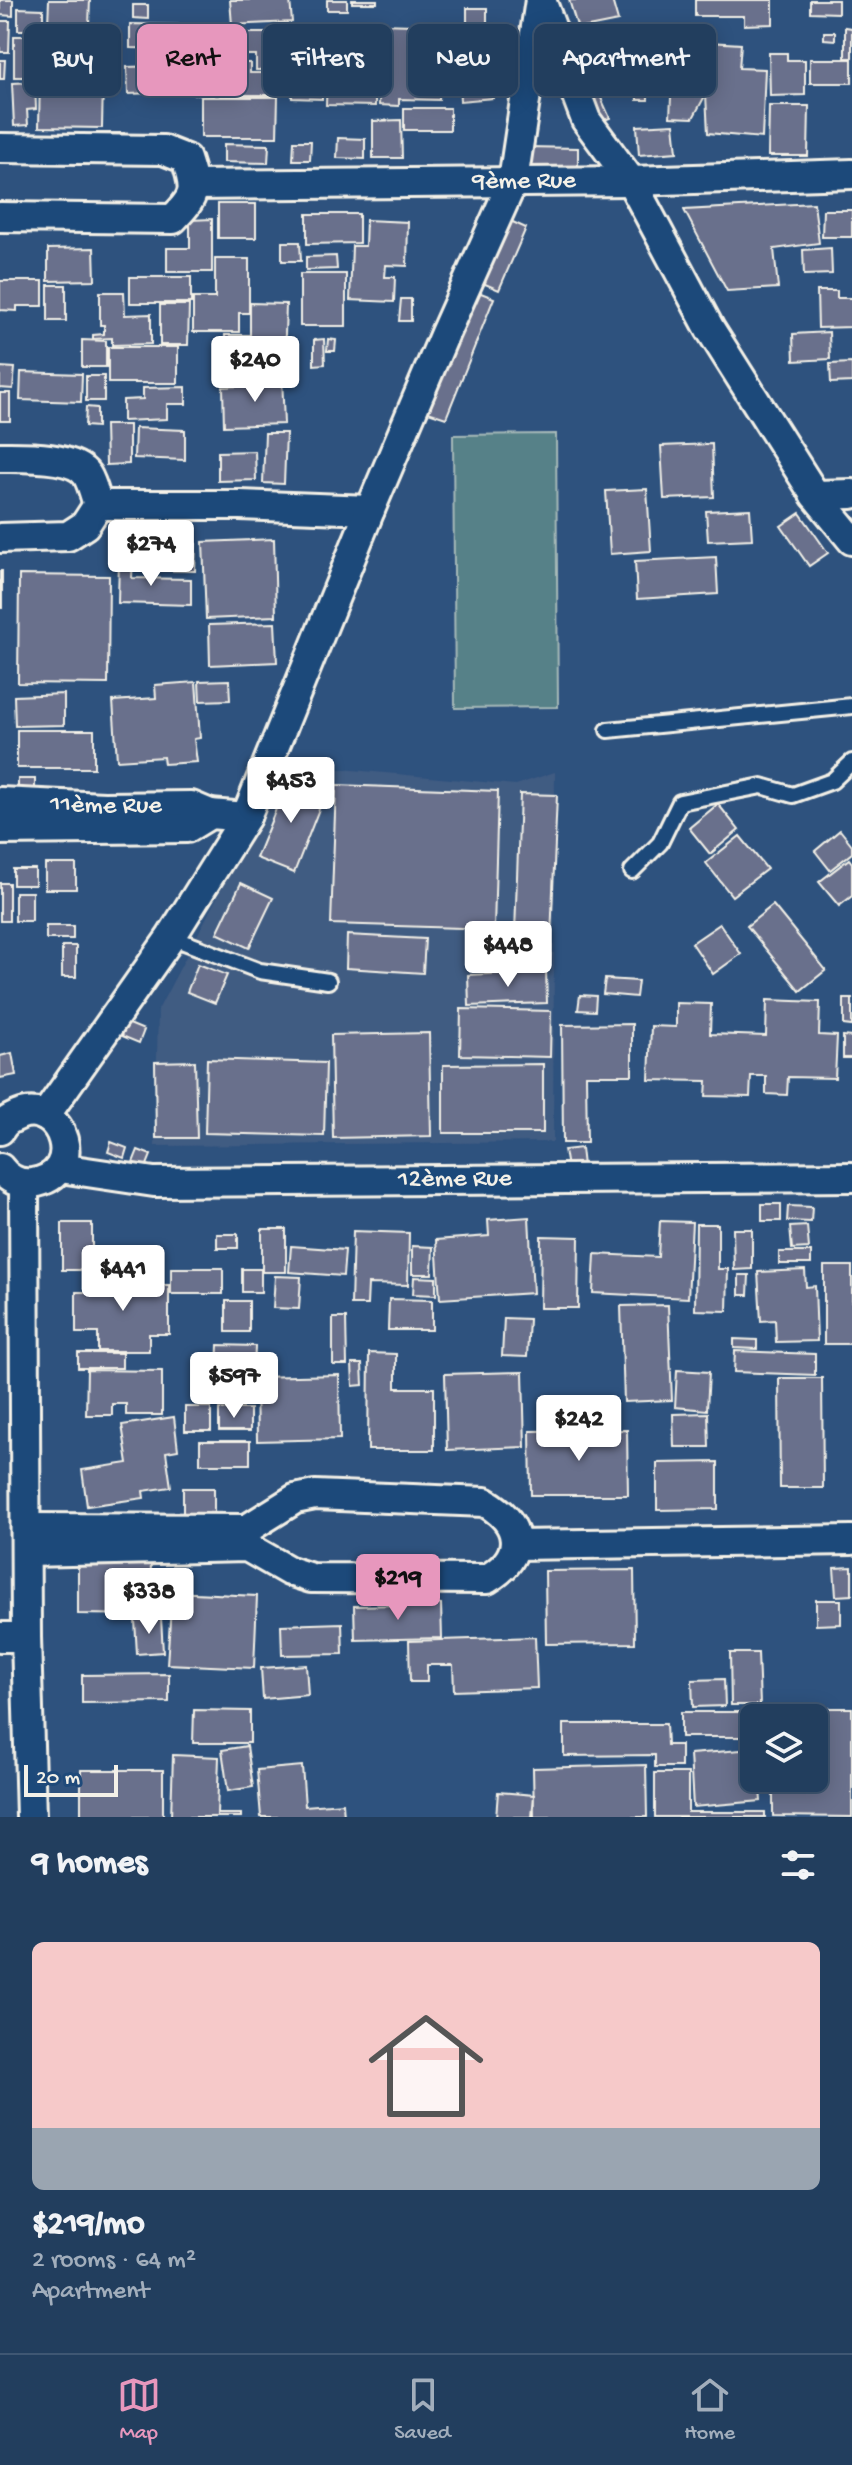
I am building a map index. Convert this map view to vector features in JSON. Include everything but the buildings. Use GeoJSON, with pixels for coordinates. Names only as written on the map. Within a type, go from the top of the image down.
{"type":"FeatureCollection","features":[{"type":"Feature","properties":{"kind":"street"},"geometry":{"type":"LineString","coordinates":[[45,1116],[171,937],[246,817],[370,510],[513,181],[541,0]]}},
{"type":"Feature","properties":{"kind":"street"},"geometry":{"type":"LineString","coordinates":[[541,0],[586,120],[631,181],[710,329],[815,495],[852,540]]}},
{"type":"Feature","properties":{"kind":"street"},"geometry":{"type":"LineString","coordinates":[[0,148],[163,150],[186,159],[194,185],[188,204],[173,219],[0,217]]}},
{"type":"Feature","properties":{"kind":"street","name":"9ème Rue"},"geometry":{"type":"LineString","coordinates":[[194,185],[631,181],[852,174]]}},
{"type":"Feature","properties":{"kind":"street"},"geometry":{"type":"LineString","coordinates":[[0,457],[70,462],[86,473],[98,505]]}},
{"type":"Feature","properties":{"kind":"street"},"geometry":{"type":"LineString","coordinates":[[815,495],[852,494]]}},
{"type":"Feature","properties":{"kind":"street"},"geometry":{"type":"LineString","coordinates":[[98,505],[240,505],[370,510]]}},
{"type":"Feature","properties":{"kind":"street"},"geometry":{"type":"LineString","coordinates":[[0,538],[68,536],[85,525],[98,505]]}},
{"type":"Feature","properties":{"kind":"street","name":"11ème Rue"},"geometry":{"type":"LineString","coordinates":[[0,802],[104,807],[191,806],[210,814],[246,817]]}},
{"type":"Feature","properties":{"kind":"street"},"geometry":{"type":"LineString","coordinates":[[0,830],[187,828],[210,814]]}},
{"type":"Feature","properties":{"kind":"street"},"geometry":{"type":"LineString","coordinates":[[0,1130],[6,1121],[25,1112],[45,1116],[60,1129],[66,1149],[60,1168],[44,1181],[24,1185],[5,1176],[0,1168]]}},
{"type":"Feature","properties":{"kind":"street","name":"12ème Rue"},"geometry":{"type":"LineString","coordinates":[[60,1168],[154,1182],[852,1177]]}},
{"type":"Feature","properties":{"kind":"street"},"geometry":{"type":"LineString","coordinates":[[24,1185],[27,1540],[13,1649],[31,1817]]}},
{"type":"Feature","properties":{"kind":"street"},"geometry":{"type":"LineString","coordinates":[[27,1540],[247,1538],[295,1499],[315,1495],[485,1502],[499,1510],[511,1524],[516,1545],[510,1561],[487,1579],[311,1578],[289,1571],[247,1538]]}},
{"type":"Feature","properties":{"kind":"street"},"geometry":{"type":"LineString","coordinates":[[516,1545],[852,1540]]}},
{"type":"Feature","properties":{"kind":"lane"},"geometry":{"type":"LineString","coordinates":[[608,730],[852,706]]}},
{"type":"Feature","properties":{"kind":"lane"},"geometry":{"type":"LineString","coordinates":[[632,871],[660,843],[680,802],[762,786],[793,795],[832,781],[852,762]]}},
{"type":"Feature","properties":{"kind":"lane"},"geometry":{"type":"LineString","coordinates":[[171,937],[260,971],[328,981]]}},
{"type":"Feature","properties":{"kind":"shaded area"},"geometry":{"type":"Polygon","coordinates":[[[287,764],[516,785],[555,772],[553,1142],[155,1146],[158,1010],[287,764]]]}},
{"type":"Feature","properties":{"kind":"green space"},"geometry":{"type":"Polygon","coordinates":[[[556,434],[558,707],[455,708],[453,435],[556,434]]]}}]}
